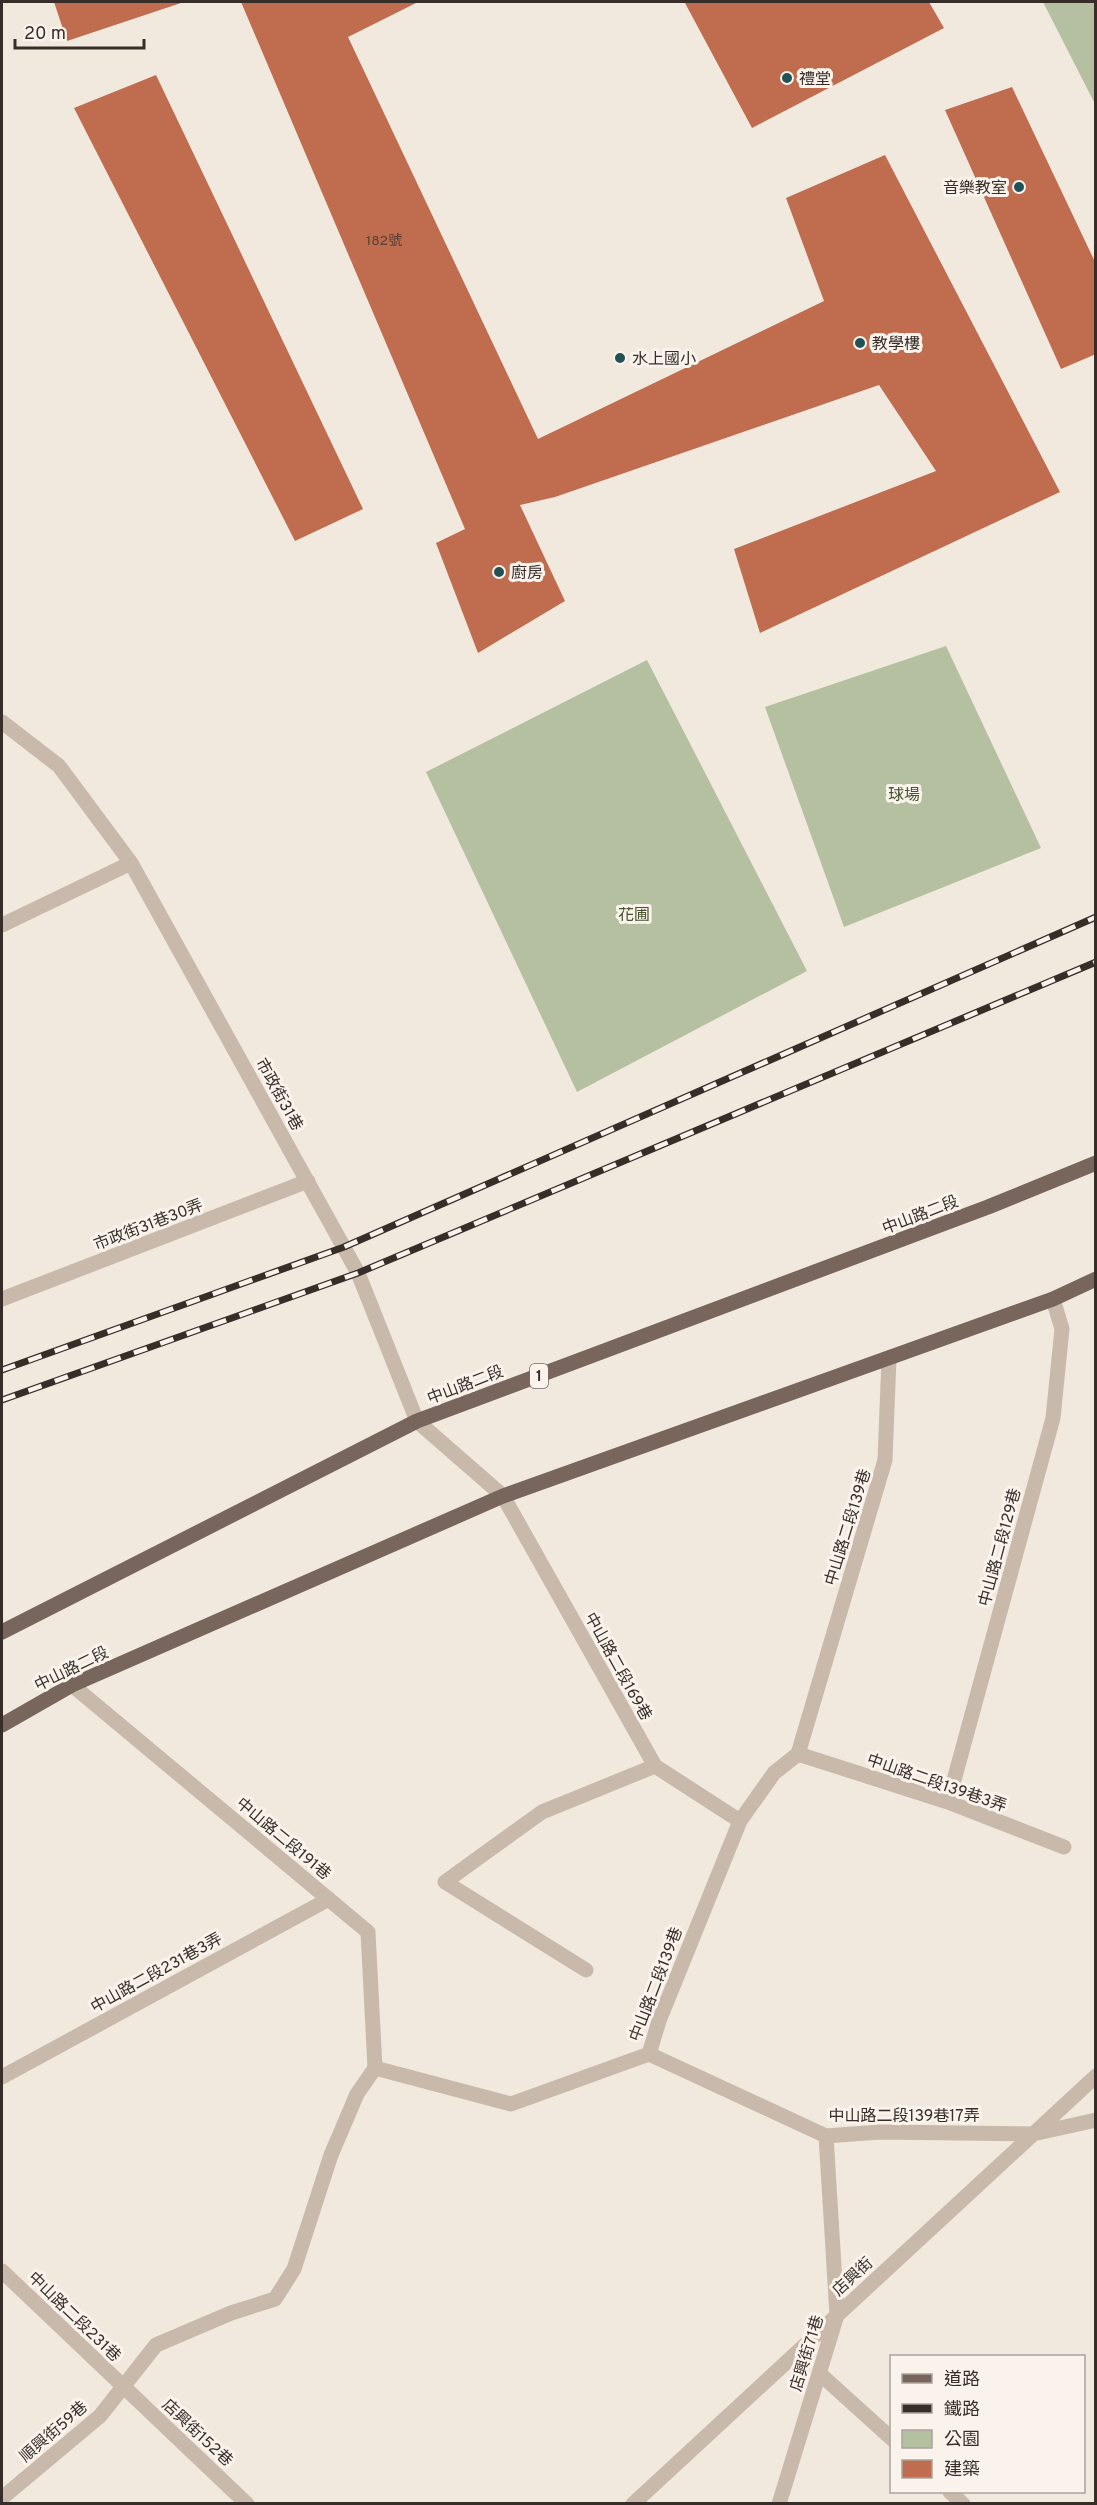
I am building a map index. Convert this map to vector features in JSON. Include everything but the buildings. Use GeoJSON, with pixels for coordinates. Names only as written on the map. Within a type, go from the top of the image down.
{"type":"FeatureCollection","features":[{"type":"Feature","properties":{"kind":"main road","name":"中山路二段"},"geometry":{"type":"LineString","coordinates":[[2,1632],[417,1421],[988,1208],[1095,1163]]}},
{"type":"Feature","properties":{"kind":"main road","name":"中山路二段"},"geometry":{"type":"LineString","coordinates":[[2,1725],[72,1685],[503,1496],[1053,1299],[1095,1279]]}},
{"type":"Feature","properties":{"kind":"street","name":"市政街31巷"},"geometry":{"type":"LineString","coordinates":[[2,722],[59,766],[131,863],[358,1272],[417,1421],[503,1496]]}},
{"type":"Feature","properties":{"kind":"street"},"geometry":{"type":"LineString","coordinates":[[2,926],[131,863]]}},
{"type":"Feature","properties":{"kind":"street","name":"市政街31巷30弄"},"geometry":{"type":"LineString","coordinates":[[2,1299],[308,1181]]}},
{"type":"Feature","properties":{"kind":"street","name":"中山路二段129巷"},"geometry":{"type":"LineString","coordinates":[[948,1802],[1053,1418],[1062,1329],[1053,1299]]}},
{"type":"Feature","properties":{"kind":"street","name":"中山路二段139巷"},"geometry":{"type":"LineString","coordinates":[[375,2068],[511,2104],[649,2054],[658,2020],[740,1821],[774,1773],[798,1754],[885,1460],[889,1358]]}},
{"type":"Feature","properties":{"kind":"street","name":"中山路二段169巷"},"geometry":{"type":"LineString","coordinates":[[503,1496],[655,1766],[740,1821]]}},
{"type":"Feature","properties":{"kind":"street","name":"中山路二段191巷"},"geometry":{"type":"LineString","coordinates":[[72,1685],[368,1932],[375,2068]]}},
{"type":"Feature","properties":{"kind":"street","name":"中山路二段139巷3弄"},"geometry":{"type":"LineString","coordinates":[[798,1754],[948,1802],[1064,1848]]}},
{"type":"Feature","properties":{"kind":"street"},"geometry":{"type":"LineString","coordinates":[[586,1970],[445,1882],[542,1812],[655,1766]]}},
{"type":"Feature","properties":{"kind":"street","name":"中山路二段231巷3弄"},"geometry":{"type":"LineString","coordinates":[[2,2078],[328,1899]]}},
{"type":"Feature","properties":{"kind":"street","name":"中山路二段139巷17弄"},"geometry":{"type":"LineString","coordinates":[[649,2054],[826,2136],[880,2132],[1033,2134],[1095,2120]]}},
{"type":"Feature","properties":{"kind":"street"},"geometry":{"type":"LineString","coordinates":[[123,2388],[156,2345],[231,2313],[275,2299],[294,2269],[331,2155],[357,2094],[375,2068]]}},
{"type":"Feature","properties":{"kind":"street","name":"店興街"},"geometry":{"type":"LineString","coordinates":[[633,2504],[1095,2076]]}},
{"type":"Feature","properties":{"kind":"street","name":"店興街71巷"},"geometry":{"type":"LineString","coordinates":[[779,2504],[837,2315],[826,2136]]}},
{"type":"Feature","properties":{"kind":"street","name":"中山路二段231巷"},"geometry":{"type":"LineString","coordinates":[[2,2271],[123,2388]]}},
{"type":"Feature","properties":{"kind":"street"},"geometry":{"type":"LineString","coordinates":[[819,2373],[890,2438]]}},
{"type":"Feature","properties":{"kind":"street","name":"順興街59巷"},"geometry":{"type":"LineString","coordinates":[[2,2498],[100,2416],[123,2388]]}},
{"type":"Feature","properties":{"kind":"street","name":"店興街152巷"},"geometry":{"type":"LineString","coordinates":[[123,2388],[248,2504]]}},
{"type":"Feature","properties":{"kind":"street"},"geometry":{"type":"LineString","coordinates":[[951,2493],[963,2504]]}},
{"type":"Feature","properties":{"kind":"green space"},"geometry":{"type":"Polygon","coordinates":[[[1043,2],[1095,2],[1095,104],[1043,2]]]}},
{"type":"Feature","properties":{"kind":"green space","name":"球場"},"geometry":{"type":"Polygon","coordinates":[[[946,646],[1041,848],[844,927],[765,707],[946,646]]]}},
{"type":"Feature","properties":{"kind":"green space","name":"花圃"},"geometry":{"type":"Polygon","coordinates":[[[647,660],[807,971],[577,1092],[426,772],[647,660]]]}},
{"type":"Feature","properties":{"kind":"railway"},"geometry":{"type":"LineString","coordinates":[[2,1370],[344,1247],[1096,917]]}},
{"type":"Feature","properties":{"kind":"railway"},"geometry":{"type":"LineString","coordinates":[[2,1400],[358,1273],[1096,962]]}},
{"type":"Feature","properties":{"kind":"place","name":"禮堂"},"geometry":{"type":"Point","coordinates":[787,78]}},
{"type":"Feature","properties":{"kind":"place","name":"音樂教室"},"geometry":{"type":"Point","coordinates":[1019,187]}},
{"type":"Feature","properties":{"kind":"place","name":"教學樓"},"geometry":{"type":"Point","coordinates":[860,343]}},
{"type":"Feature","properties":{"kind":"place","name":"水上國小"},"geometry":{"type":"Point","coordinates":[620,358]}},
{"type":"Feature","properties":{"kind":"place","name":"廚房"},"geometry":{"type":"Point","coordinates":[499,572]}}]}
